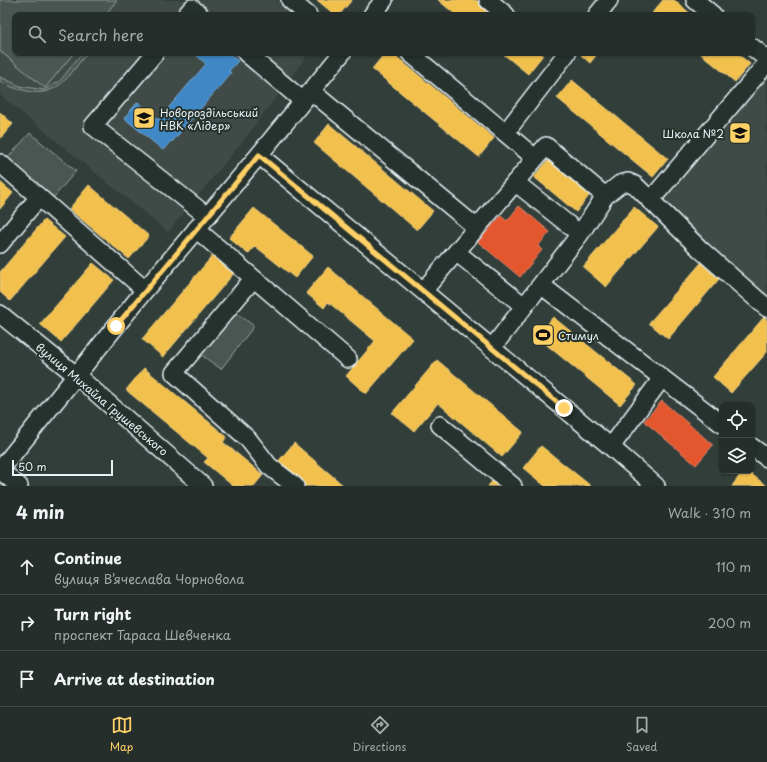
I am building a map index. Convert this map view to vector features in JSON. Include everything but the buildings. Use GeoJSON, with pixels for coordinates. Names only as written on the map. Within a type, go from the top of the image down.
{"type":"FeatureCollection","features":[{"type":"Feature","properties":{"kind":"street"},"geometry":{"type":"LineString","coordinates":[[290,0],[304,12]]}},
{"type":"Feature","properties":{"kind":"street"},"geometry":{"type":"LineString","coordinates":[[374,12],[384,0]]}},
{"type":"Feature","properties":{"kind":"street"},"geometry":{"type":"LineString","coordinates":[[488,0],[502,12]]}},
{"type":"Feature","properties":{"kind":"street"},"geometry":{"type":"LineString","coordinates":[[599,12],[609,0]]}},
{"type":"Feature","properties":{"kind":"street"},"geometry":{"type":"LineString","coordinates":[[695,0],[709,12]]}},
{"type":"Feature","properties":{"kind":"street"},"geometry":{"type":"LineString","coordinates":[[189,12],[192,8],[197,12]]}},
{"type":"Feature","properties":{"kind":"street"},"geometry":{"type":"LineString","coordinates":[[755,49],[767,59]]}},
{"type":"Feature","properties":{"kind":"street"},"geometry":{"type":"LineString","coordinates":[[152,56],[93,126],[202,223],[253,279],[348,359]]}},
{"type":"Feature","properties":{"kind":"street"},"geometry":{"type":"LineString","coordinates":[[250,56],[307,96],[477,228]]}},
{"type":"Feature","properties":{"kind":"street"},"geometry":{"type":"LineString","coordinates":[[19,486],[0,470],[145,290],[259,155],[340,56]]}},
{"type":"Feature","properties":{"kind":"street"},"geometry":{"type":"LineString","coordinates":[[414,56],[506,132],[535,158]]}},
{"type":"Feature","properties":{"kind":"street"},"geometry":{"type":"LineString","coordinates":[[506,132],[559,56]]}},
{"type":"Feature","properties":{"kind":"street"},"geometry":{"type":"LineString","coordinates":[[650,201],[767,63]]}},
{"type":"Feature","properties":{"kind":"street"},"geometry":{"type":"LineString","coordinates":[[423,291],[546,146],[605,196]]}},
{"type":"Feature","properties":{"kind":"street"},"geometry":{"type":"LineString","coordinates":[[259,155],[611,447],[650,484]]}},
{"type":"Feature","properties":{"kind":"street"},"geometry":{"type":"LineString","coordinates":[[0,163],[145,290]]}},
{"type":"Feature","properties":{"kind":"street"},"geometry":{"type":"LineString","coordinates":[[515,182],[580,234]]}},
{"type":"Feature","properties":{"kind":"street"},"geometry":{"type":"LineString","coordinates":[[492,348],[580,234],[605,196],[620,184],[628,182],[635,185],[700,249],[767,308]]}},
{"type":"Feature","properties":{"kind":"street"},"geometry":{"type":"LineString","coordinates":[[0,244],[39,197]]}},
{"type":"Feature","properties":{"kind":"street"},"geometry":{"type":"LineString","coordinates":[[456,252],[524,306]]}},
{"type":"Feature","properties":{"kind":"street"},"geometry":{"type":"LineString","coordinates":[[253,279],[174,373],[248,439],[269,466],[295,486]]}},
{"type":"Feature","properties":{"kind":"street"},"geometry":{"type":"LineString","coordinates":[[541,285],[719,422]]}},
{"type":"Feature","properties":{"kind":"street","name":"вулиця Михайла Грушевського"},"geometry":{"type":"LineString","coordinates":[[0,314],[77,376],[203,486]]}},
{"type":"Feature","properties":{"kind":"street"},"geometry":{"type":"LineString","coordinates":[[611,447],[662,378]]}},
{"type":"Feature","properties":{"kind":"street"},"geometry":{"type":"LineString","coordinates":[[440,425],[513,486]]}},
{"type":"Feature","properties":{"kind":"street"},"geometry":{"type":"LineString","coordinates":[[755,449],[767,458]]}},
{"type":"Feature","properties":{"kind":"shaded area","name":"Новороздільський НВК «Лідер»"},"geometry":{"type":"Polygon","coordinates":[[[0,0],[277,0],[291,12],[12,12],[12,56],[307,56],[243,141],[168,232],[0,95],[0,0]]]}},
{"type":"Feature","properties":{"kind":"shaded area"},"geometry":{"type":"Polygon","coordinates":[[[0,0],[117,0],[107,12],[12,12],[12,56],[72,56],[45,88],[0,51],[0,0]]]}},
{"type":"Feature","properties":{"kind":"shaded area"},"geometry":{"type":"Polygon","coordinates":[[[80,56],[84,56],[61,84],[45,92],[35,92],[8,86],[0,81],[0,77],[20,86],[44,90],[60,81],[80,56]]]}},
{"type":"Feature","properties":{"kind":"shaded area","name":"Школа №2"},"geometry":{"type":"Polygon","coordinates":[[[767,69],[767,302],[658,197],[767,69]]]}},
{"type":"Feature","properties":{"kind":"shaded area"},"geometry":{"type":"Polygon","coordinates":[[[30,133],[76,171],[52,199],[6,160],[30,133]]]}},
{"type":"Feature","properties":{"kind":"shaded area"},"geometry":{"type":"Polygon","coordinates":[[[234,311],[254,326],[221,369],[200,354],[234,311]]]}},
{"type":"Feature","properties":{"kind":"place","name":"Новороздільський НВК «Лідер»"},"geometry":{"type":"Point","coordinates":[144,118]}},
{"type":"Feature","properties":{"kind":"place","name":"Школа №2"},"geometry":{"type":"Point","coordinates":[740,133]}},
{"type":"Feature","properties":{"kind":"place","name":"Стимул"},"geometry":{"type":"Point","coordinates":[543,335]}},
{"type":"Feature","properties":{"kind":"route"},"geometry":{"type":"LineString","coordinates":[[116,326],[259,155],[564,408]]}}]}
